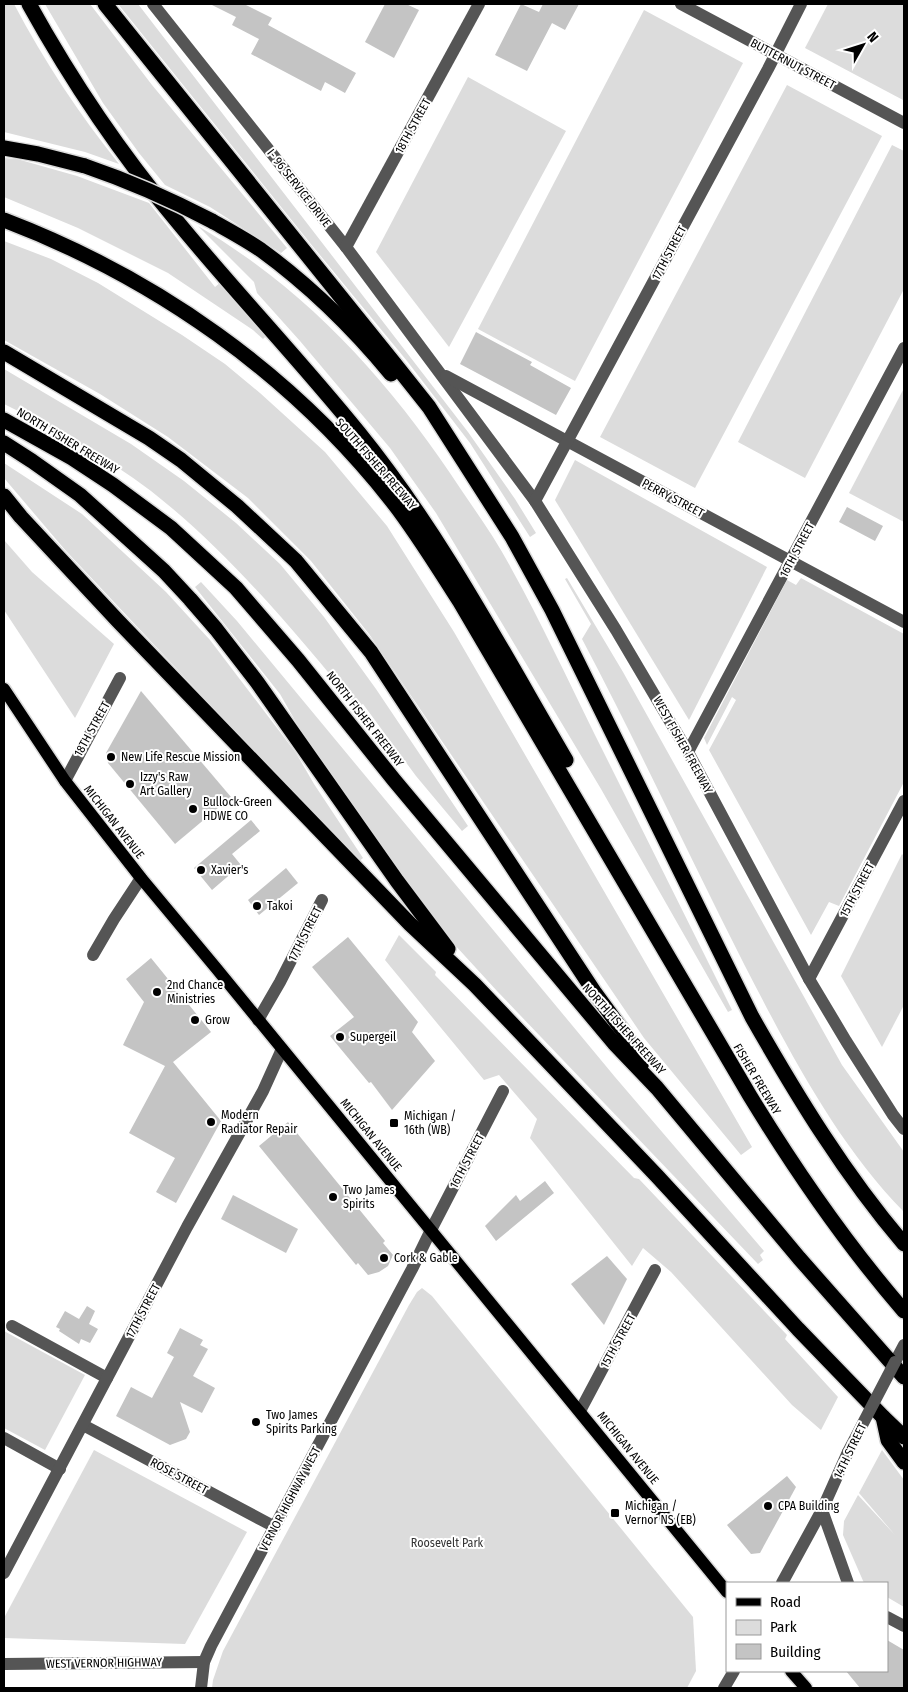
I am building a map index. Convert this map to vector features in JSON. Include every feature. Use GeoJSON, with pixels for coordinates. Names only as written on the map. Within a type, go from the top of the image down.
{"type":"FeatureCollection","features":[{"type":"Feature","properties":{"kind":"highway"},"geometry":{"type":"LineString","coordinates":[[29,4],[84,95],[118,145],[175,219],[360,434],[428,528],[452,564],[568,765],[606,848]]}},
{"type":"Feature","properties":{"kind":"highway"},"geometry":{"type":"LineString","coordinates":[[105,4],[429,407],[512,537],[552,610],[752,1017],[839,1158],[886,1224],[904,1244]]}},
{"type":"Feature","properties":{"kind":"highway"},"geometry":{"type":"LineString","coordinates":[[4,148],[38,154],[85,166],[124,179],[212,221],[259,249],[296,277],[343,322],[383,365],[458,453]]}},
{"type":"Feature","properties":{"kind":"highway","name":"SOUTH FISHER FREEWAY"},"geometry":{"type":"LineString","coordinates":[[4,220],[68,247],[110,268],[183,310],[258,365],[330,431],[392,502],[425,547],[460,602],[606,848]]}},
{"type":"Feature","properties":{"kind":"highway"},"geometry":{"type":"LineString","coordinates":[[4,352],[149,438],[181,460],[237,506],[296,561],[371,652],[595,993],[625,1034],[657,1088],[799,1258],[904,1377]]}},
{"type":"Feature","properties":{"kind":"highway","name":"NORTH FISHER FREEWAY"},"geometry":{"type":"LineString","coordinates":[[4,420],[72,458],[113,484],[171,528],[236,588],[298,660],[394,780],[614,1043],[657,1088]]}},
{"type":"Feature","properties":{"kind":"highway"},"geometry":{"type":"LineString","coordinates":[[4,443],[80,495],[164,571],[190,599],[257,682],[397,881],[475,985]]}},
{"type":"Feature","properties":{"kind":"highway"},"geometry":{"type":"LineString","coordinates":[[4,496],[21,517],[118,620],[410,924],[475,985],[904,1437]]}},
{"type":"Feature","properties":{"kind":"highway","name":"FISHER FREEWAY"},"geometry":{"type":"LineString","coordinates":[[606,848],[750,1096],[789,1159],[834,1225],[904,1311]]}},
{"type":"Feature","properties":{"kind":"highway"},"geometry":{"type":"LineString","coordinates":[[884,1418],[888,1440],[904,1462]]}},
{"type":"Feature","properties":{"kind":"main road","name":"MICHIGAN AVENUE"},"geometry":{"type":"LineString","coordinates":[[4,689],[64,781],[140,878],[726,1591]]}},
{"type":"Feature","properties":{"kind":"main road"},"geometry":{"type":"LineString","coordinates":[[792,1672],[806,1688]]}},
{"type":"Feature","properties":{"kind":"street","name":"I- 96 SERVICE DRIVE"},"geometry":{"type":"LineString","coordinates":[[153,4],[346,248],[441,374]]}},
{"type":"Feature","properties":{"kind":"street","name":"18TH STREET"},"geometry":{"type":"LineString","coordinates":[[346,248],[479,4]]}},
{"type":"Feature","properties":{"kind":"street","name":"BUTTERNUT STREET"},"geometry":{"type":"LineString","coordinates":[[681,4],[904,124]]}},
{"type":"Feature","properties":{"kind":"street","name":"17TH STREET"},"geometry":{"type":"LineString","coordinates":[[535,501],[801,4]]}},
{"type":"Feature","properties":{"kind":"street","name":"16TH STREET"},"geometry":{"type":"LineString","coordinates":[[688,752],[791,561],[899,370],[904,348]]}},
{"type":"Feature","properties":{"kind":"street","name":"PERRY STREET"},"geometry":{"type":"LineString","coordinates":[[441,374],[904,622]]}},
{"type":"Feature","properties":{"kind":"street","name":"WEST FISHER FREEWAY"},"geometry":{"type":"LineString","coordinates":[[441,374],[535,501],[616,630],[688,752],[809,979],[846,1041],[899,1118],[904,1129]]}},
{"type":"Feature","properties":{"kind":"street","name":"18TH STREET"},"geometry":{"type":"LineString","coordinates":[[64,781],[120,678]]}},
{"type":"Feature","properties":{"kind":"street","name":"15TH STREET"},"geometry":{"type":"LineString","coordinates":[[809,979],[904,801]]}},
{"type":"Feature","properties":{"kind":"street"},"geometry":{"type":"LineString","coordinates":[[93,955],[140,878]]}},
{"type":"Feature","properties":{"kind":"street","name":"17TH STREET"},"geometry":{"type":"LineString","coordinates":[[258,1020],[280,982],[322,900]]}},
{"type":"Feature","properties":{"kind":"street","name":"17TH STREET"},"geometry":{"type":"LineString","coordinates":[[4,1573],[192,1219],[263,1090],[282,1049]]}},
{"type":"Feature","properties":{"kind":"street","name":"16TH STREET"},"geometry":{"type":"LineString","coordinates":[[431,1230],[503,1091]]}},
{"type":"Feature","properties":{"kind":"street","name":"VERNOR HIGHWAY WEST"},"geometry":{"type":"LineString","coordinates":[[204,1662],[431,1230]]}},
{"type":"Feature","properties":{"kind":"street","name":"15TH STREET"},"geometry":{"type":"LineString","coordinates":[[580,1411],[655,1270]]}},
{"type":"Feature","properties":{"kind":"street"},"geometry":{"type":"LineString","coordinates":[[12,1326],[107,1378]]}},
{"type":"Feature","properties":{"kind":"street","name":"14TH STREET"},"geometry":{"type":"LineString","coordinates":[[783,1582],[822,1510],[848,1452],[904,1345]]}},
{"type":"Feature","properties":{"kind":"street","name":"ROSE STREET"},"geometry":{"type":"LineString","coordinates":[[84,1425],[275,1527]]}},
{"type":"Feature","properties":{"kind":"street"},"geometry":{"type":"LineString","coordinates":[[4,1438],[60,1469]]}},
{"type":"Feature","properties":{"kind":"street"},"geometry":{"type":"LineString","coordinates":[[822,1510],[848,1582]]}},
{"type":"Feature","properties":{"kind":"street"},"geometry":{"type":"LineString","coordinates":[[888,1618],[904,1626]]}},
{"type":"Feature","properties":{"kind":"street"},"geometry":{"type":"LineString","coordinates":[[202,1688],[204,1662]]}},
{"type":"Feature","properties":{"kind":"street","name":"WEST VERNOR HIGHWAY"},"geometry":{"type":"LineString","coordinates":[[4,1664],[204,1662]]}},
{"type":"Feature","properties":{"kind":"street"},"geometry":{"type":"LineString","coordinates":[[724,1688],[733,1672]]}},
{"type":"Feature","properties":{"kind":"green space"},"geometry":{"type":"Polygon","coordinates":[[[4,4],[14,4],[37,46],[63,87],[119,164],[85,152],[4,132],[4,4]]]}},
{"type":"Feature","properties":{"kind":"green space"},"geometry":{"type":"Polygon","coordinates":[[[45,4],[90,4],[152,85],[287,248],[281,253],[210,207],[165,185],[103,103],[45,4]]]}},
{"type":"Feature","properties":{"kind":"green space"},"geometry":{"type":"Polygon","coordinates":[[[118,4],[138,4],[468,432],[515,499],[536,533],[530,537],[470,443],[407,361],[118,4]]]}},
{"type":"Feature","properties":{"kind":"green space"},"geometry":{"type":"Polygon","coordinates":[[[828,4],[904,4],[903,100],[805,48],[828,4]]]}},
{"type":"Feature","properties":{"kind":"green space"},"geometry":{"type":"Polygon","coordinates":[[[644,10],[743,63],[575,381],[478,329],[644,10]]]}},
{"type":"Feature","properties":{"kind":"green space"},"geometry":{"type":"Polygon","coordinates":[[[468,77],[566,131],[449,347],[376,252],[468,77]]]}},
{"type":"Feature","properties":{"kind":"green space"},"geometry":{"type":"Polygon","coordinates":[[[787,85],[882,136],[695,488],[600,437],[787,85]]]}},
{"type":"Feature","properties":{"kind":"green space"},"geometry":{"type":"Polygon","coordinates":[[[892,145],[904,151],[904,289],[805,478],[738,442],[892,145]]]}},
{"type":"Feature","properties":{"kind":"green space"},"geometry":{"type":"Polygon","coordinates":[[[4,158],[17,159],[77,176],[149,203],[215,287],[221,282],[266,336],[263,339],[253,330],[168,273],[78,228],[4,197],[4,158]]]}},
{"type":"Feature","properties":{"kind":"green space"},"geometry":{"type":"Polygon","coordinates":[[[198,226],[239,252],[277,280],[312,310],[377,377],[435,451],[500,548],[533,609],[732,1010],[728,1012],[601,789],[436,513],[390,448],[257,293],[254,282],[198,226]]]}},
{"type":"Feature","properties":{"kind":"green space"},"geometry":{"type":"Polygon","coordinates":[[[4,241],[51,259],[98,283],[225,364],[325,452],[387,526],[454,632],[752,1147],[741,1155],[644,1038],[369,634],[311,561],[248,498],[168,437],[100,394],[4,340],[4,241]]]}},
{"type":"Feature","properties":{"kind":"green space"},"geometry":{"type":"Polygon","coordinates":[[[4,369],[131,444],[184,481],[236,523],[280,564],[324,617],[376,689],[468,826],[462,831],[416,776],[363,704],[357,707],[260,594],[208,540],[134,478],[61,433],[4,404],[4,369]]]}},
{"type":"Feature","properties":{"kind":"green space"},"geometry":{"type":"Polygon","coordinates":[[[904,391],[904,522],[849,493],[904,391]]]}},
{"type":"Feature","properties":{"kind":"green space"},"geometry":{"type":"Polygon","coordinates":[[[575,460],[767,567],[689,720],[555,500],[575,460]]]}},
{"type":"Feature","properties":{"kind":"green space"},"geometry":{"type":"Polygon","coordinates":[[[4,463],[82,514],[166,592],[210,640],[296,753],[314,784],[363,858],[358,862],[66,551],[4,478],[4,463]]]}},
{"type":"Feature","properties":{"kind":"green space"},"geometry":{"type":"Polygon","coordinates":[[[4,540],[32,572],[114,644],[75,718],[4,610],[4,540]]]}},
{"type":"Feature","properties":{"kind":"green space"},"geometry":{"type":"Polygon","coordinates":[[[567,578],[623,672],[842,1065],[904,1152],[904,1212],[857,1157],[836,1127],[779,1031],[582,639],[591,624],[565,579],[567,578]]]}},
{"type":"Feature","properties":{"kind":"green space"},"geometry":{"type":"Polygon","coordinates":[[[801,578],[904,634],[904,782],[839,906],[829,902],[811,935],[709,750],[736,700],[732,697],[707,745],[704,738],[787,580],[796,585],[801,578]]]}},
{"type":"Feature","properties":{"kind":"green space"},"geometry":{"type":"Polygon","coordinates":[[[201,582],[237,621],[615,1077],[764,1251],[760,1255],[763,1260],[758,1264],[454,944],[409,886],[309,745],[280,694],[195,587],[201,582]]]}},
{"type":"Feature","properties":{"kind":"green space"},"geometry":{"type":"Polygon","coordinates":[[[902,854],[904,856],[904,1005],[882,1047],[841,976],[902,854]]]}},
{"type":"Feature","properties":{"kind":"green space"},"geometry":{"type":"Polygon","coordinates":[[[399,935],[436,972],[435,975],[634,1178],[639,1179],[787,1335],[785,1339],[838,1397],[821,1430],[792,1405],[671,1272],[643,1248],[632,1266],[530,1138],[537,1119],[499,1075],[484,1080],[385,960],[399,935]]]}},
{"type":"Feature","properties":{"kind":"green space","name":"Roosevelt Park"},"geometry":{"type":"Polygon","coordinates":[[[422,1288],[432,1296],[693,1617],[696,1671],[687,1688],[212,1688],[223,1651],[409,1305],[417,1292],[422,1288]]]}},
{"type":"Feature","properties":{"kind":"green space"},"geometry":{"type":"Polygon","coordinates":[[[4,1331],[85,1375],[45,1450],[4,1428],[4,1331]]]}},
{"type":"Feature","properties":{"kind":"green space"},"geometry":{"type":"Polygon","coordinates":[[[94,1450],[247,1532],[185,1644],[4,1638],[4,1618],[94,1450]]]}},
{"type":"Feature","properties":{"kind":"green space"},"geometry":{"type":"Polygon","coordinates":[[[882,1450],[904,1480],[904,1607],[888,1598],[888,1582],[864,1582],[843,1535],[844,1521],[858,1495],[895,1535],[859,1493],[882,1450]]]}},
{"type":"Feature","properties":{"kind":"building"},"geometry":{"type":"Polygon","coordinates":[[[210,4],[244,4],[272,18],[268,25],[356,73],[345,93],[325,82],[321,91],[251,54],[259,39],[232,25],[236,17],[210,4]]]}},
{"type":"Feature","properties":{"kind":"building"},"geometry":{"type":"Polygon","coordinates":[[[385,4],[406,4],[419,10],[394,58],[365,42],[385,4]]]}},
{"type":"Feature","properties":{"kind":"building"},"geometry":{"type":"Polygon","coordinates":[[[521,4],[539,12],[543,4],[579,4],[565,30],[552,23],[527,71],[495,55],[521,4]]]}},
{"type":"Feature","properties":{"kind":"building"},"geometry":{"type":"Polygon","coordinates":[[[476,332],[532,362],[530,365],[571,388],[556,415],[460,364],[476,332]]]}},
{"type":"Feature","properties":{"kind":"building"},"geometry":{"type":"Polygon","coordinates":[[[847,507],[883,526],[875,541],[839,522],[847,507]]]}},
{"type":"Feature","properties":{"kind":"building"},"geometry":{"type":"Polygon","coordinates":[[[141,691],[231,797],[175,844],[108,763],[106,753],[141,691]]]}},
{"type":"Feature","properties":{"kind":"building"},"geometry":{"type":"Polygon","coordinates":[[[251,820],[260,831],[232,854],[241,865],[212,890],[194,868],[251,820]]]}},
{"type":"Feature","properties":{"kind":"building"},"geometry":{"type":"Polygon","coordinates":[[[286,868],[298,883],[259,915],[248,900],[286,868]]]}},
{"type":"Feature","properties":{"kind":"building"},"geometry":{"type":"Polygon","coordinates":[[[348,937],[418,1022],[412,1032],[435,1061],[392,1110],[371,1082],[369,1083],[330,1036],[354,1017],[312,967],[348,937]]]}},
{"type":"Feature","properties":{"kind":"building"},"geometry":{"type":"Polygon","coordinates":[[[151,958],[211,1032],[173,1062],[221,1121],[176,1203],[156,1192],[175,1158],[129,1133],[165,1066],[123,1045],[144,1002],[126,979],[151,958]]]}},
{"type":"Feature","properties":{"kind":"building"},"geometry":{"type":"Polygon","coordinates":[[[288,1122],[385,1241],[383,1243],[393,1255],[388,1266],[379,1272],[368,1275],[358,1263],[356,1265],[259,1146],[288,1122]]]}},
{"type":"Feature","properties":{"kind":"building"},"geometry":{"type":"Polygon","coordinates":[[[545,1181],[554,1193],[496,1241],[485,1226],[516,1195],[520,1201],[545,1181]]]}},
{"type":"Feature","properties":{"kind":"building"},"geometry":{"type":"Polygon","coordinates":[[[233,1195],[298,1229],[286,1253],[221,1219],[233,1195]]]}},
{"type":"Feature","properties":{"kind":"building"},"geometry":{"type":"Polygon","coordinates":[[[607,1256],[627,1279],[604,1325],[571,1284],[607,1256]]]}},
{"type":"Feature","properties":{"kind":"building"},"geometry":{"type":"Polygon","coordinates":[[[87,1306],[95,1311],[89,1324],[98,1329],[90,1343],[81,1339],[79,1344],[56,1327],[65,1311],[79,1319],[87,1306]]]}},
{"type":"Feature","properties":{"kind":"building"},"geometry":{"type":"Polygon","coordinates":[[[180,1328],[203,1340],[200,1345],[208,1349],[193,1376],[215,1388],[202,1413],[180,1402],[190,1432],[186,1439],[170,1445],[116,1416],[131,1387],[152,1398],[174,1357],[167,1353],[180,1328]]]}},
{"type":"Feature","properties":{"kind":"building","name":"CPA Building"},"geometry":{"type":"Polygon","coordinates":[[[787,1476],[796,1487],[760,1553],[751,1554],[727,1525],[787,1476]]]}},
{"type":"Feature","properties":{"kind":"building"},"geometry":{"type":"Polygon","coordinates":[[[888,1641],[904,1650],[904,1688],[860,1688],[847,1672],[888,1672],[888,1641]]]}},
{"type":"Feature","properties":{"kind":"place","name":"New Life Rescue Mission"},"geometry":{"type":"Point","coordinates":[111,757]}},
{"type":"Feature","properties":{"kind":"place","name":"Izzy's Raw Art Gallery"},"geometry":{"type":"Point","coordinates":[130,784]}},
{"type":"Feature","properties":{"kind":"place","name":"Bullock-Green HDWE CO"},"geometry":{"type":"Point","coordinates":[193,809]}},
{"type":"Feature","properties":{"kind":"place","name":"Xavier's"},"geometry":{"type":"Point","coordinates":[201,870]}},
{"type":"Feature","properties":{"kind":"place","name":"Takoi"},"geometry":{"type":"Point","coordinates":[257,906]}},
{"type":"Feature","properties":{"kind":"place","name":"2nd Chance Ministries"},"geometry":{"type":"Point","coordinates":[157,992]}},
{"type":"Feature","properties":{"kind":"place","name":"Grow"},"geometry":{"type":"Point","coordinates":[195,1020]}},
{"type":"Feature","properties":{"kind":"place","name":"Supergeil"},"geometry":{"type":"Point","coordinates":[340,1037]}},
{"type":"Feature","properties":{"kind":"place","name":"Modern Radiator Repair"},"geometry":{"type":"Point","coordinates":[211,1122]}},
{"type":"Feature","properties":{"kind":"place","name":"Michigan / 16th (WB)"},"geometry":{"type":"Point","coordinates":[394,1123]}},
{"type":"Feature","properties":{"kind":"place","name":"Two James Spirits"},"geometry":{"type":"Point","coordinates":[333,1197]}},
{"type":"Feature","properties":{"kind":"place","name":"Cork & Gable"},"geometry":{"type":"Point","coordinates":[384,1258]}},
{"type":"Feature","properties":{"kind":"place","name":"Two James Spirits Parking"},"geometry":{"type":"Point","coordinates":[256,1422]}},
{"type":"Feature","properties":{"kind":"place","name":"CPA Building"},"geometry":{"type":"Point","coordinates":[768,1506]}},
{"type":"Feature","properties":{"kind":"place","name":"Michigan / Vernor NS (EB)"},"geometry":{"type":"Point","coordinates":[615,1513]}}]}
